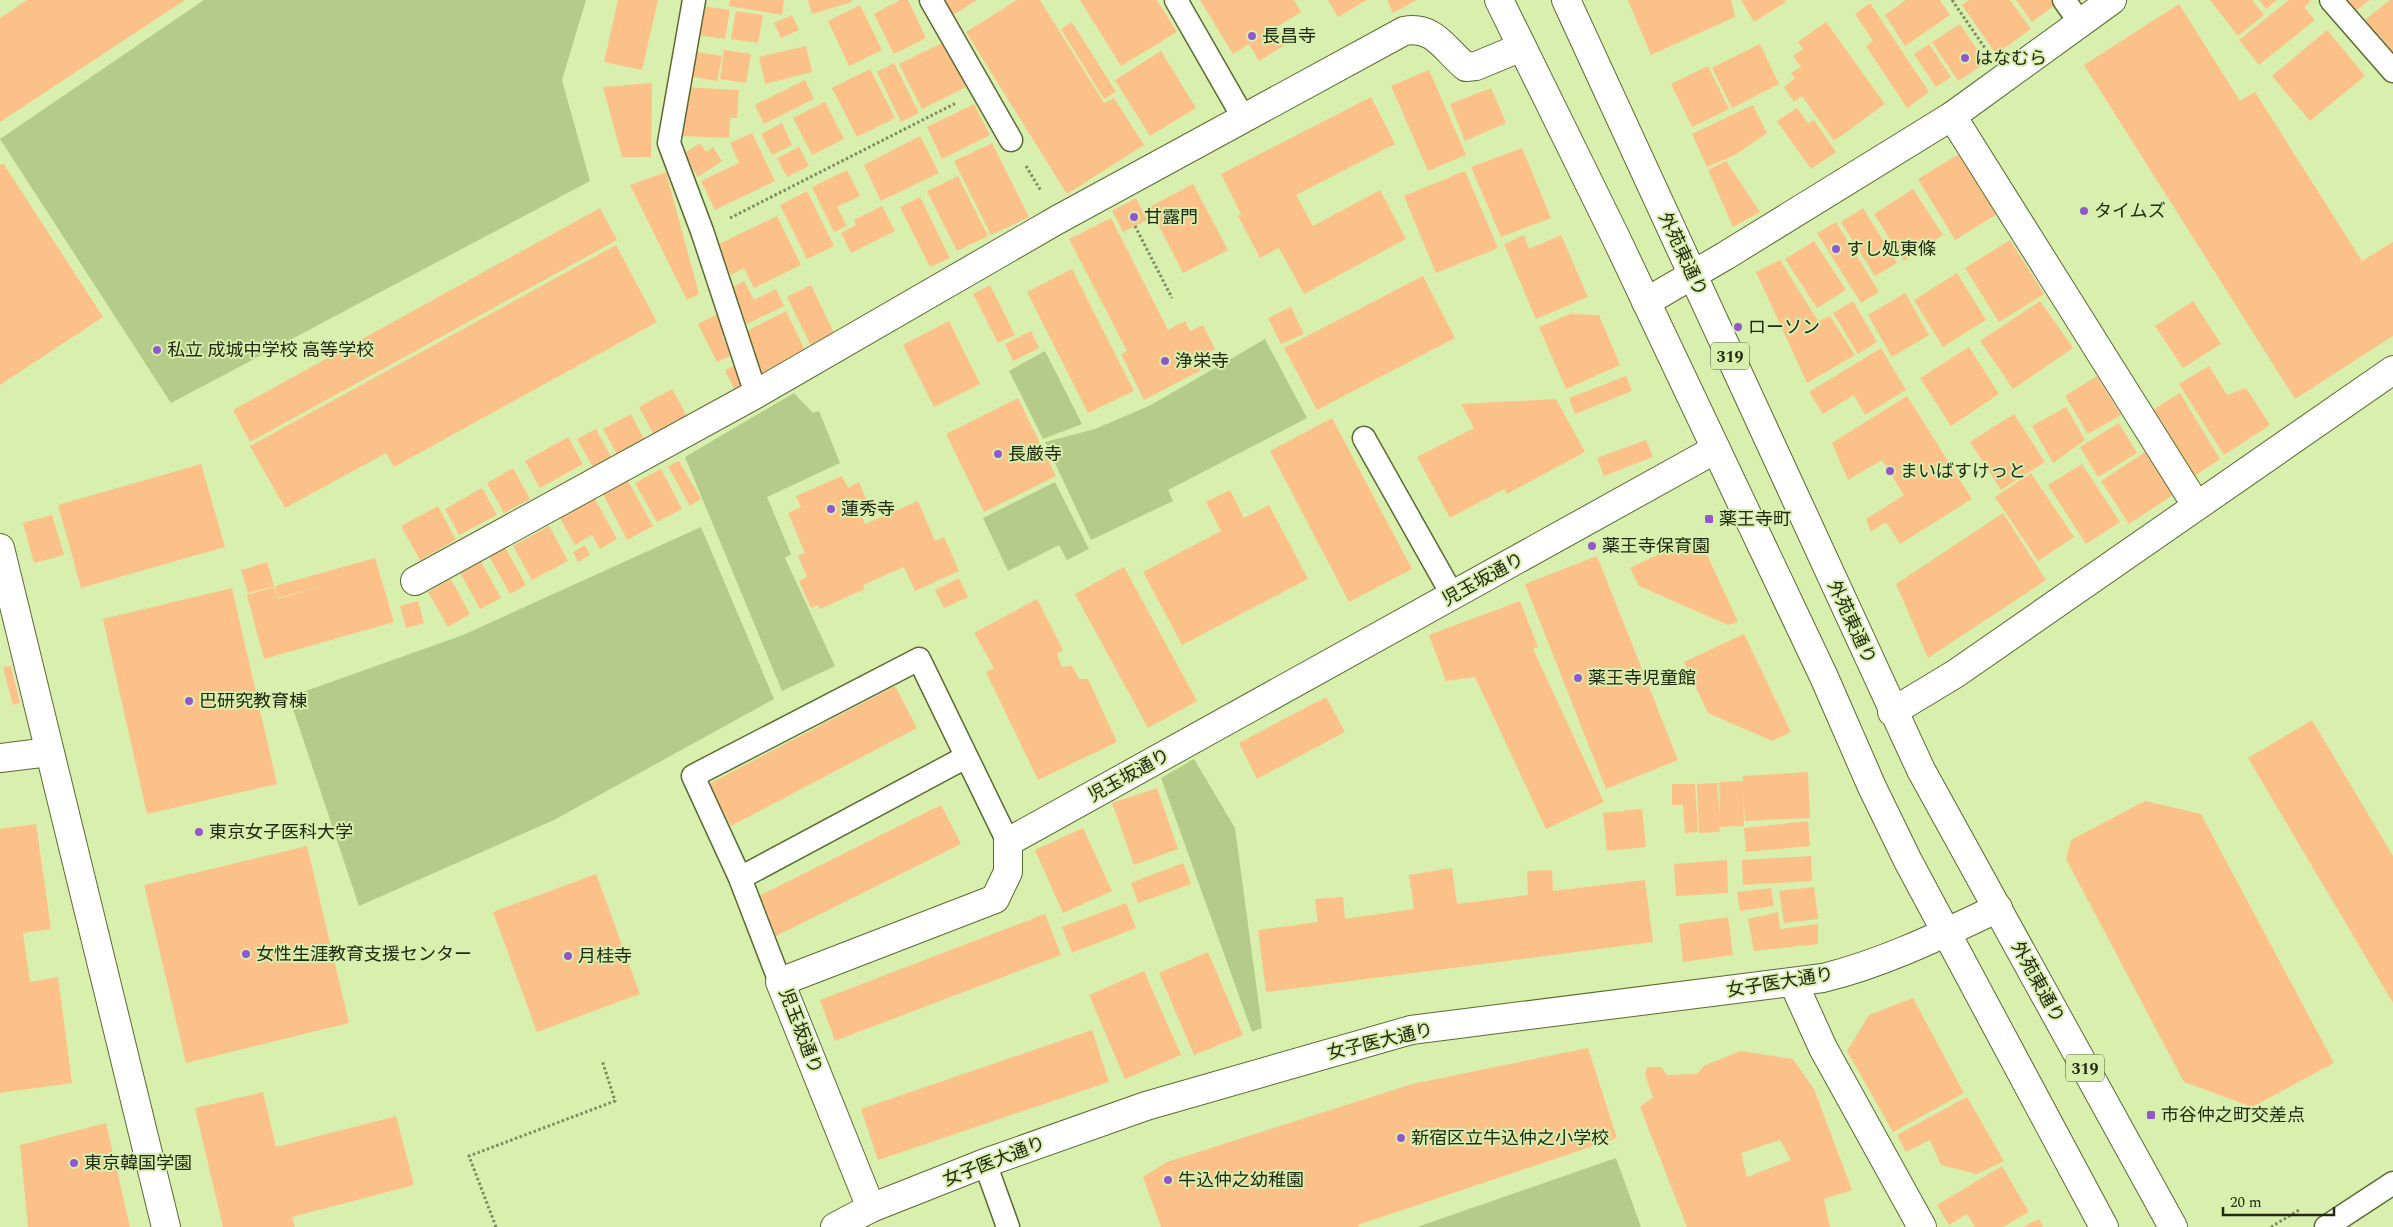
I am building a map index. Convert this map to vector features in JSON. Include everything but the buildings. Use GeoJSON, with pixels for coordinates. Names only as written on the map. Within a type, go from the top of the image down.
{"type":"FeatureCollection","features":[{"type":"Feature","properties":{"kind":"street"},"geometry":{"type":"LineString","coordinates":[[1499,0],[1716,449],[1824,677],[1872,787],[1945,933],[2104,1227]]}},
{"type":"Feature","properties":{"kind":"street","name":"外苑東通り"},"geometry":{"type":"LineString","coordinates":[[1566,0],[1892,712],[1921,770],[2173,1227]]}},
{"type":"Feature","properties":{"kind":"street"},"geometry":{"type":"LineString","coordinates":[[1646,302],[1952,116],[2112,0]]}},
{"type":"Feature","properties":{"kind":"street"},"geometry":{"type":"LineString","coordinates":[[415,581],[756,394],[1057,220],[1404,31],[1417,28],[1432,35],[1466,67],[1476,66],[1522,47]]}},
{"type":"Feature","properties":{"kind":"street"},"geometry":{"type":"LineString","coordinates":[[1952,116],[2196,505]]}},
{"type":"Feature","properties":{"kind":"street"},"geometry":{"type":"LineString","coordinates":[[1892,712],[1955,674],[2393,370]]}},
{"type":"Feature","properties":{"kind":"street","name":"児玉坂通り"},"geometry":{"type":"LineString","coordinates":[[871,1208],[780,982],[995,899],[1008,872],[1008,842],[1716,449]]}},
{"type":"Feature","properties":{"kind":"street"},"geometry":{"type":"LineString","coordinates":[[0,548],[166,1227]]}},
{"type":"Feature","properties":{"kind":"street"},"geometry":{"type":"LineString","coordinates":[[0,758],[49,752]]}},
{"type":"Feature","properties":{"kind":"street","name":"女子医大通り"},"geometry":{"type":"LineString","coordinates":[[835,1227],[871,1208],[985,1163],[1146,1106],[1410,1030],[1793,982],[1855,970],[1945,933],[1998,908]]}},
{"type":"Feature","properties":{"kind":"street"},"geometry":{"type":"LineString","coordinates":[[1793,982],[1820,1042],[1922,1227]]}},
{"type":"Feature","properties":{"kind":"lane"},"geometry":{"type":"LineString","coordinates":[[694,0],[669,144],[702,231],[756,394]]}},
{"type":"Feature","properties":{"kind":"lane"},"geometry":{"type":"LineString","coordinates":[[931,0],[1011,140]]}},
{"type":"Feature","properties":{"kind":"lane"},"geometry":{"type":"LineString","coordinates":[[1176,0],[1243,117]]}},
{"type":"Feature","properties":{"kind":"lane"},"geometry":{"type":"LineString","coordinates":[[2064,0],[2081,24]]}},
{"type":"Feature","properties":{"kind":"lane"},"geometry":{"type":"LineString","coordinates":[[2331,0],[2393,71]]}},
{"type":"Feature","properties":{"kind":"lane"},"geometry":{"type":"LineString","coordinates":[[1364,438],[1453,596]]}},
{"type":"Feature","properties":{"kind":"lane"},"geometry":{"type":"LineString","coordinates":[[780,982],[740,878],[692,776],[919,659],[1008,842]]}},
{"type":"Feature","properties":{"kind":"lane"},"geometry":{"type":"LineString","coordinates":[[740,878],[966,757]]}},
{"type":"Feature","properties":{"kind":"lane"},"geometry":{"type":"LineString","coordinates":[[985,1163],[1008,1227]]}},
{"type":"Feature","properties":{"kind":"lane"},"geometry":{"type":"LineString","coordinates":[[2326,1227],[2393,1183]]}},
{"type":"Feature","properties":{"kind":"path"},"geometry":{"type":"LineString","coordinates":[[1952,0],[2006,78]]}},
{"type":"Feature","properties":{"kind":"path"},"geometry":{"type":"LineString","coordinates":[[702,231],[981,90]]}},
{"type":"Feature","properties":{"kind":"path"},"geometry":{"type":"LineString","coordinates":[[1011,140],[1057,220]]}},
{"type":"Feature","properties":{"kind":"path"},"geometry":{"type":"LineString","coordinates":[[1135,226],[1172,298]]}},
{"type":"Feature","properties":{"kind":"path"},"geometry":{"type":"LineString","coordinates":[[496,1227],[469,1156],[615,1101],[602,1060]]}},
{"type":"Feature","properties":{"kind":"green space","name":"私立 成城中学校 高等学校"},"geometry":{"type":"Polygon","coordinates":[[[204,0],[586,0],[562,80],[590,181],[171,403],[0,139],[204,0]]]}},
{"type":"Feature","properties":{"kind":"green space"},"geometry":{"type":"Polygon","coordinates":[[[1265,339],[1307,418],[1168,490],[1173,501],[1091,540],[1045,442],[1095,429],[1151,405],[1265,339]]]}},
{"type":"Feature","properties":{"kind":"green space"},"geometry":{"type":"Polygon","coordinates":[[[1045,351],[1082,424],[1043,439],[1009,371],[1045,351]]]}},
{"type":"Feature","properties":{"kind":"green space"},"geometry":{"type":"Polygon","coordinates":[[[794,393],[813,413],[819,411],[840,463],[767,497],[791,554],[785,558],[835,666],[782,691],[685,457],[794,393]]]}},
{"type":"Feature","properties":{"kind":"green space"},"geometry":{"type":"Polygon","coordinates":[[[1055,482],[1089,549],[1067,560],[1059,545],[1008,571],[983,518],[1055,482]]]}},
{"type":"Feature","properties":{"kind":"green space"},"geometry":{"type":"Polygon","coordinates":[[[701,527],[774,699],[554,820],[359,906],[289,697],[463,635],[701,527]]]}},
{"type":"Feature","properties":{"kind":"green space"},"geometry":{"type":"Polygon","coordinates":[[[1194,759],[1235,828],[1262,1028],[1252,1032],[1161,778],[1194,759]]]}},
{"type":"Feature","properties":{"kind":"green space"},"geometry":{"type":"Polygon","coordinates":[[[1616,1158],[1641,1227],[1417,1227],[1616,1158]]]}},
{"type":"Feature","properties":{"kind":"place","name":"長昌寺"},"geometry":{"type":"Point","coordinates":[1252,36]}},
{"type":"Feature","properties":{"kind":"place","name":"はなむら"},"geometry":{"type":"Point","coordinates":[1965,58]}},
{"type":"Feature","properties":{"kind":"place","name":"タイムズ"},"geometry":{"type":"Point","coordinates":[2084,211]}},
{"type":"Feature","properties":{"kind":"place","name":"甘露門"},"geometry":{"type":"Point","coordinates":[1134,217]}},
{"type":"Feature","properties":{"kind":"place","name":"すし処東條"},"geometry":{"type":"Point","coordinates":[1836,249]}},
{"type":"Feature","properties":{"kind":"place","name":"ローソン"},"geometry":{"type":"Point","coordinates":[1738,327]}},
{"type":"Feature","properties":{"kind":"place","name":"私立 成城中学校 高等学校"},"geometry":{"type":"Point","coordinates":[157,350]}},
{"type":"Feature","properties":{"kind":"place","name":"浄栄寺"},"geometry":{"type":"Point","coordinates":[1165,361]}},
{"type":"Feature","properties":{"kind":"place","name":"長厳寺"},"geometry":{"type":"Point","coordinates":[998,454]}},
{"type":"Feature","properties":{"kind":"place","name":"まいばすけっと"},"geometry":{"type":"Point","coordinates":[1890,471]}},
{"type":"Feature","properties":{"kind":"place","name":"蓮秀寺"},"geometry":{"type":"Point","coordinates":[831,509]}},
{"type":"Feature","properties":{"kind":"place","name":"薬王寺町"},"geometry":{"type":"Point","coordinates":[1709,519]}},
{"type":"Feature","properties":{"kind":"place","name":"薬王寺保育園"},"geometry":{"type":"Point","coordinates":[1592,546]}},
{"type":"Feature","properties":{"kind":"place","name":"薬王寺児童館"},"geometry":{"type":"Point","coordinates":[1578,678]}},
{"type":"Feature","properties":{"kind":"place","name":"巴研究教育棟"},"geometry":{"type":"Point","coordinates":[189,701]}},
{"type":"Feature","properties":{"kind":"place","name":"東京女子医科大学"},"geometry":{"type":"Point","coordinates":[199,832]}},
{"type":"Feature","properties":{"kind":"place","name":"女性生涯教育支援センター"},"geometry":{"type":"Point","coordinates":[246,954]}},
{"type":"Feature","properties":{"kind":"place","name":"月桂寺"},"geometry":{"type":"Point","coordinates":[568,956]}},
{"type":"Feature","properties":{"kind":"place","name":"市谷仲之町交差点"},"geometry":{"type":"Point","coordinates":[2151,1115]}},
{"type":"Feature","properties":{"kind":"place","name":"新宿区立牛込仲之小学校"},"geometry":{"type":"Point","coordinates":[1401,1138]}},
{"type":"Feature","properties":{"kind":"place","name":"東京韓国学園"},"geometry":{"type":"Point","coordinates":[74,1163]}},
{"type":"Feature","properties":{"kind":"place","name":"牛込仲之幼稚園"},"geometry":{"type":"Point","coordinates":[1168,1180]}}]}
